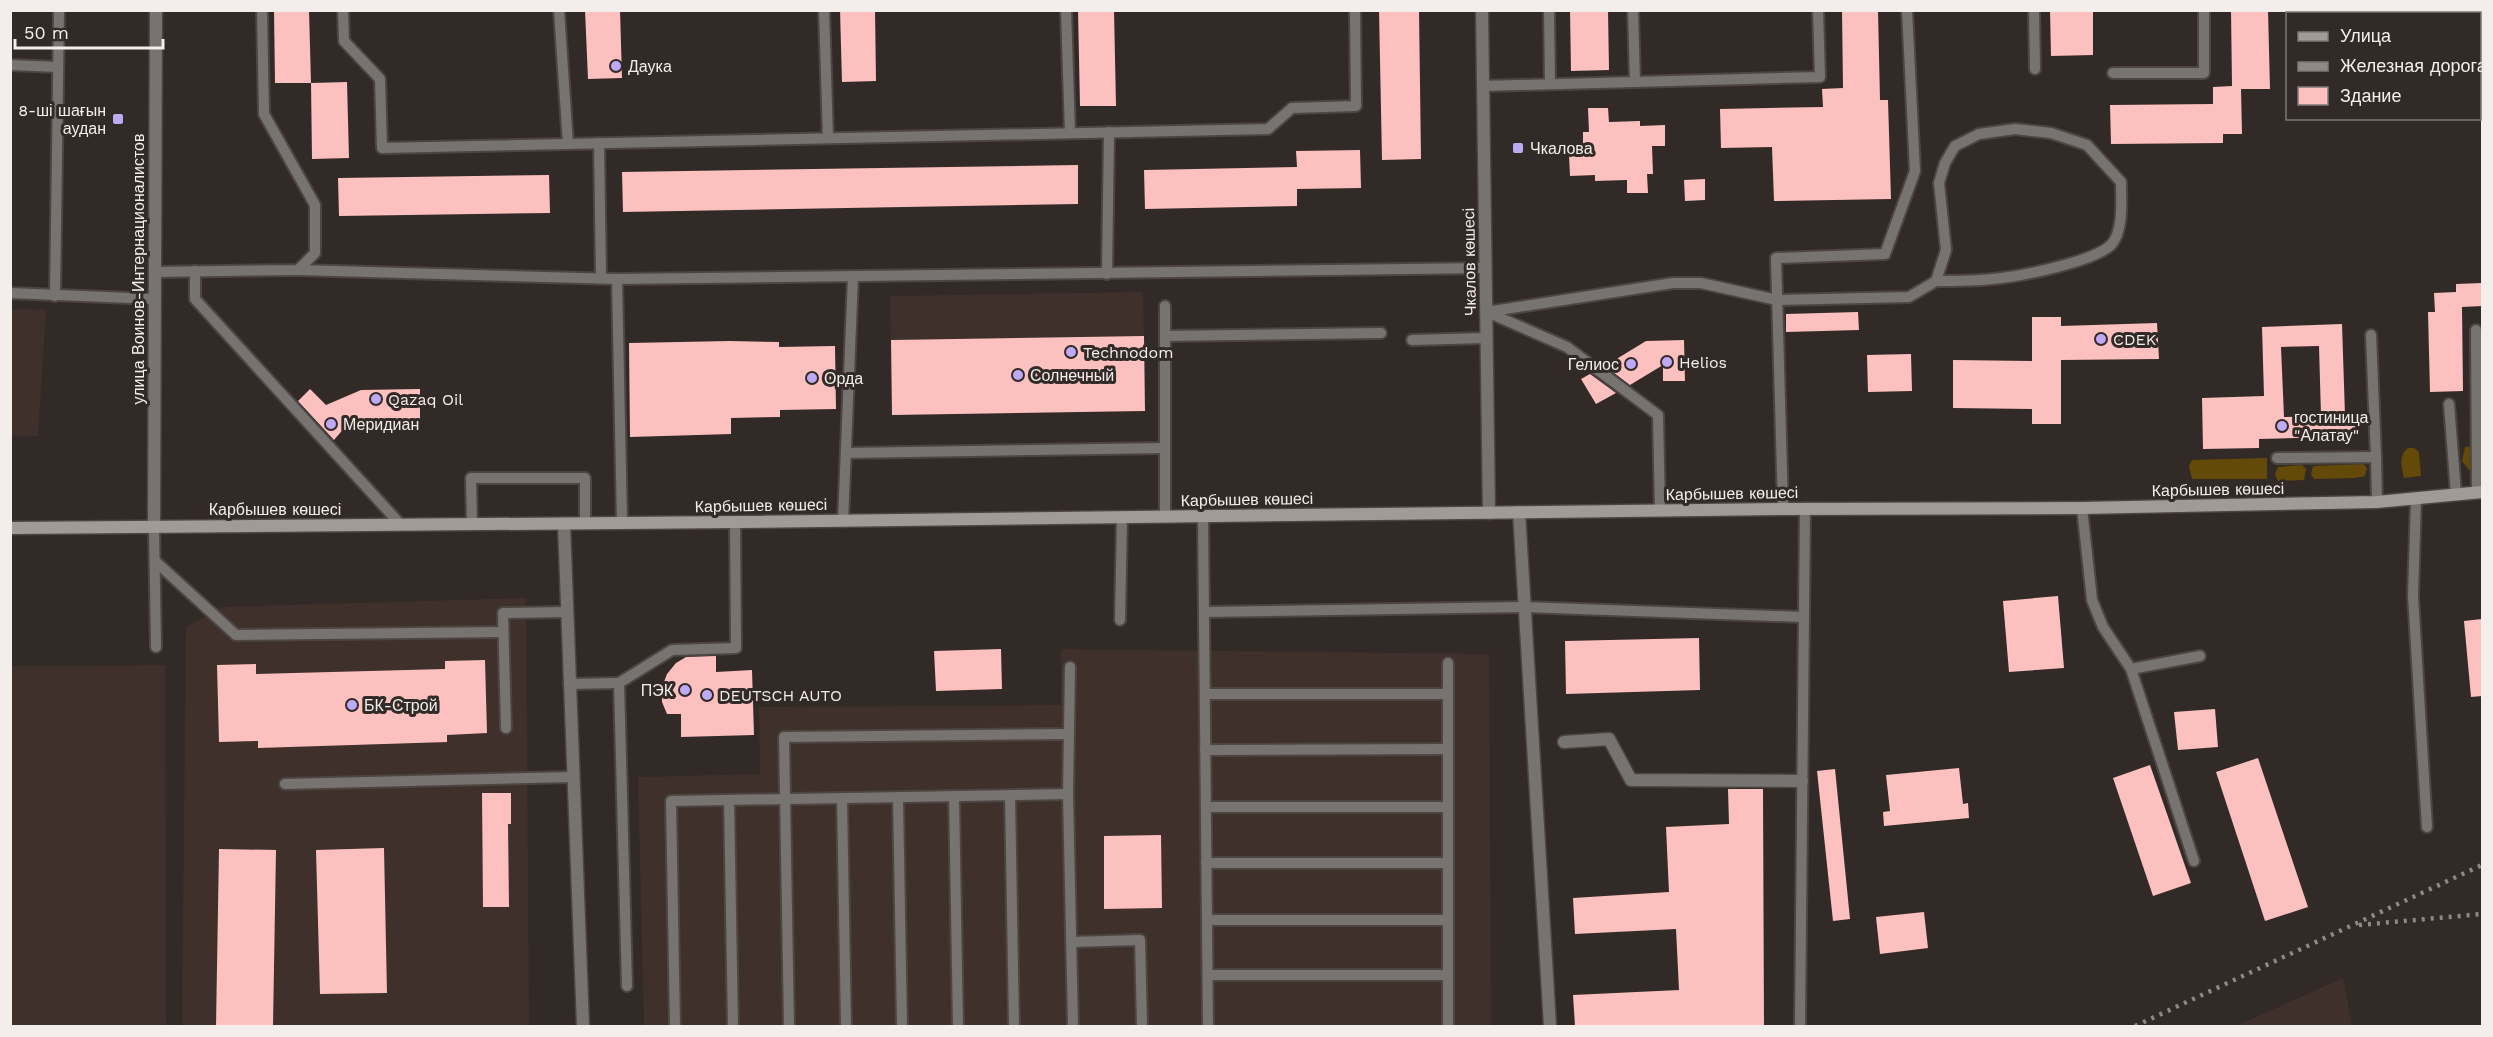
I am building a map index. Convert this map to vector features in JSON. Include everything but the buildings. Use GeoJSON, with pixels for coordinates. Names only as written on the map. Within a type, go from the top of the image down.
{"type":"FeatureCollection","features":[{"type":"Feature","properties":{"kind":"main road","name":"Карбышев көшесі"},"geometry":{"type":"LineString","coordinates":[[10,528],[843,521],[1783,508],[2082,508],[2377,502],[2480,493]]}},
{"type":"Feature","properties":{"kind":"street","name":"улица Воинов-Интернационалистов"},"geometry":{"type":"LineString","coordinates":[[154,527],[156,10]]}},
{"type":"Feature","properties":{"kind":"street","name":"Чкалов көшесі"},"geometry":{"type":"LineString","coordinates":[[1482,10],[1489,513]]}},
{"type":"Feature","properties":{"kind":"street"},"geometry":{"type":"LineString","coordinates":[[1518,512],[1550,1026]]}},
{"type":"Feature","properties":{"kind":"street"},"geometry":{"type":"LineString","coordinates":[[564,524],[583,1026]]}},
{"type":"Feature","properties":{"kind":"street"},"geometry":{"type":"LineString","coordinates":[[1564,742],[1609,739],[1631,780],[1802,781]]}},
{"type":"Feature","properties":{"kind":"lane"},"geometry":{"type":"LineString","coordinates":[[54,296],[59,10]]}},
{"type":"Feature","properties":{"kind":"lane"},"geometry":{"type":"LineString","coordinates":[[262,10],[264,114],[315,206],[315,253],[298,270]]}},
{"type":"Feature","properties":{"kind":"lane"},"geometry":{"type":"LineString","coordinates":[[343,10],[344,41],[380,79],[382,148],[1268,129],[1292,108],[1356,106],[1354,10]]}},
{"type":"Feature","properties":{"kind":"lane"},"geometry":{"type":"LineString","coordinates":[[560,10],[568,144]]}},
{"type":"Feature","properties":{"kind":"lane"},"geometry":{"type":"LineString","coordinates":[[825,10],[828,138]]}},
{"type":"Feature","properties":{"kind":"lane"},"geometry":{"type":"LineString","coordinates":[[1066,10],[1070,133]]}},
{"type":"Feature","properties":{"kind":"lane"},"geometry":{"type":"LineString","coordinates":[[1549,10],[1550,84]]}},
{"type":"Feature","properties":{"kind":"lane"},"geometry":{"type":"LineString","coordinates":[[1633,10],[1635,82]]}},
{"type":"Feature","properties":{"kind":"lane"},"geometry":{"type":"LineString","coordinates":[[1483,86],[1820,77],[1818,10]]}},
{"type":"Feature","properties":{"kind":"lane"},"geometry":{"type":"LineString","coordinates":[[1783,508],[1776,258],[1886,254],[1915,171],[1907,10]]}},
{"type":"Feature","properties":{"kind":"lane"},"geometry":{"type":"LineString","coordinates":[[2034,10],[2035,69]]}},
{"type":"Feature","properties":{"kind":"lane"},"geometry":{"type":"LineString","coordinates":[[2113,73],[2204,73],[2204,10]]}},
{"type":"Feature","properties":{"kind":"lane"},"geometry":{"type":"LineString","coordinates":[[10,65],[58,67]]}},
{"type":"Feature","properties":{"kind":"lane"},"geometry":{"type":"LineString","coordinates":[[1486,312],[1673,283],[1701,283],[1777,300],[1909,297],[1936,281],[1993,279],[2094,256],[2112,244],[2121,218],[2121,182],[2087,145],[2051,134],[2015,129],[1979,134],[1955,146],[1945,163],[1939,183],[1946,250],[1936,281]]}},
{"type":"Feature","properties":{"kind":"lane"},"geometry":{"type":"LineString","coordinates":[[1107,273],[1109,132]]}},
{"type":"Feature","properties":{"kind":"lane"},"geometry":{"type":"LineString","coordinates":[[599,143],[601,278]]}},
{"type":"Feature","properties":{"kind":"lane"},"geometry":{"type":"LineString","coordinates":[[154,272],[298,270],[617,279],[1486,268]]}},
{"type":"Feature","properties":{"kind":"lane"},"geometry":{"type":"LineString","coordinates":[[195,271],[195,298],[401,525]]}},
{"type":"Feature","properties":{"kind":"lane"},"geometry":{"type":"LineString","coordinates":[[843,521],[853,276]]}},
{"type":"Feature","properties":{"kind":"lane"},"geometry":{"type":"LineString","coordinates":[[617,279],[622,523]]}},
{"type":"Feature","properties":{"kind":"lane"},"geometry":{"type":"LineString","coordinates":[[10,294],[154,299]]}},
{"type":"Feature","properties":{"kind":"lane"},"geometry":{"type":"LineString","coordinates":[[1165,306],[1165,517]]}},
{"type":"Feature","properties":{"kind":"lane"},"geometry":{"type":"LineString","coordinates":[[1486,312],[1567,347],[1658,415],[1660,511]]}},
{"type":"Feature","properties":{"kind":"lane"},"geometry":{"type":"LineString","coordinates":[[2476,330],[2480,493]]}},
{"type":"Feature","properties":{"kind":"lane"},"geometry":{"type":"LineString","coordinates":[[1165,336],[1381,333]]}},
{"type":"Feature","properties":{"kind":"lane"},"geometry":{"type":"LineString","coordinates":[[2371,335],[2377,502]]}},
{"type":"Feature","properties":{"kind":"lane"},"geometry":{"type":"LineString","coordinates":[[1412,340],[1486,338]]}},
{"type":"Feature","properties":{"kind":"lane"},"geometry":{"type":"LineString","coordinates":[[2449,404],[2456,495]]}},
{"type":"Feature","properties":{"kind":"lane"},"geometry":{"type":"LineString","coordinates":[[846,453],[1165,448]]}},
{"type":"Feature","properties":{"kind":"lane"},"geometry":{"type":"LineString","coordinates":[[2277,458],[2376,457]]}},
{"type":"Feature","properties":{"kind":"lane"},"geometry":{"type":"LineString","coordinates":[[472,524],[471,478],[585,478],[585,523]]}},
{"type":"Feature","properties":{"kind":"lane"},"geometry":{"type":"LineString","coordinates":[[2416,499],[2414,596],[2427,827]]}},
{"type":"Feature","properties":{"kind":"lane"},"geometry":{"type":"LineString","coordinates":[[1800,1026],[1805,508]]}},
{"type":"Feature","properties":{"kind":"lane"},"geometry":{"type":"LineString","coordinates":[[2082,508],[2092,600],[2103,627],[2131,669],[2194,861]]}},
{"type":"Feature","properties":{"kind":"lane"},"geometry":{"type":"LineString","coordinates":[[1203,516],[1208,1026]]}},
{"type":"Feature","properties":{"kind":"lane"},"geometry":{"type":"LineString","coordinates":[[1120,620],[1122,517]]}},
{"type":"Feature","properties":{"kind":"lane"},"geometry":{"type":"LineString","coordinates":[[569,684],[619,683],[672,650],[736,648],[735,522]]}},
{"type":"Feature","properties":{"kind":"lane"},"geometry":{"type":"LineString","coordinates":[[154,527],[156,647]]}},
{"type":"Feature","properties":{"kind":"lane"},"geometry":{"type":"LineString","coordinates":[[155,561],[236,635],[503,632]]}},
{"type":"Feature","properties":{"kind":"lane"},"geometry":{"type":"LineString","coordinates":[[1204,612],[1524,607],[1804,617]]}},
{"type":"Feature","properties":{"kind":"lane"},"geometry":{"type":"LineString","coordinates":[[506,728],[503,614],[566,612]]}},
{"type":"Feature","properties":{"kind":"lane"},"geometry":{"type":"LineString","coordinates":[[2131,669],[2200,656]]}},
{"type":"Feature","properties":{"kind":"lane"},"geometry":{"type":"LineString","coordinates":[[1448,663],[1448,1026]]}},
{"type":"Feature","properties":{"kind":"lane"},"geometry":{"type":"LineString","coordinates":[[1070,667],[1068,794],[1073,1026]]}},
{"type":"Feature","properties":{"kind":"lane"},"geometry":{"type":"LineString","coordinates":[[619,683],[627,986]]}},
{"type":"Feature","properties":{"kind":"lane"},"geometry":{"type":"LineString","coordinates":[[1205,694],[1448,694]]}},
{"type":"Feature","properties":{"kind":"lane"},"geometry":{"type":"LineString","coordinates":[[789,1026],[784,736],[1069,734]]}},
{"type":"Feature","properties":{"kind":"lane"},"geometry":{"type":"LineString","coordinates":[[1205,750],[1448,750]]}},
{"type":"Feature","properties":{"kind":"lane"},"geometry":{"type":"LineString","coordinates":[[285,784],[572,777]]}},
{"type":"Feature","properties":{"kind":"lane"},"geometry":{"type":"LineString","coordinates":[[675,1026],[671,801],[1068,794]]}},
{"type":"Feature","properties":{"kind":"lane"},"geometry":{"type":"LineString","coordinates":[[1010,795],[1014,1026]]}},
{"type":"Feature","properties":{"kind":"lane"},"geometry":{"type":"LineString","coordinates":[[954,796],[958,1026]]}},
{"type":"Feature","properties":{"kind":"lane"},"geometry":{"type":"LineString","coordinates":[[898,797],[902,1026]]}},
{"type":"Feature","properties":{"kind":"lane"},"geometry":{"type":"LineString","coordinates":[[842,798],[846,1026]]}},
{"type":"Feature","properties":{"kind":"lane"},"geometry":{"type":"LineString","coordinates":[[729,800],[733,1026]]}},
{"type":"Feature","properties":{"kind":"lane"},"geometry":{"type":"LineString","coordinates":[[1206,807],[1448,807]]}},
{"type":"Feature","properties":{"kind":"lane"},"geometry":{"type":"LineString","coordinates":[[1206,863],[1448,863]]}},
{"type":"Feature","properties":{"kind":"lane"},"geometry":{"type":"LineString","coordinates":[[1207,920],[1448,920]]}},
{"type":"Feature","properties":{"kind":"lane"},"geometry":{"type":"LineString","coordinates":[[1071,942],[1140,940],[1142,1026]]}},
{"type":"Feature","properties":{"kind":"lane"},"geometry":{"type":"LineString","coordinates":[[1208,975],[1448,975]]}},
{"type":"Feature","properties":{"kind":"shaded area"},"geometry":{"type":"Polygon","coordinates":[[[1143,292],[1144,336],[891,340],[890,296],[1143,292]]]}},
{"type":"Feature","properties":{"kind":"shaded area"},"geometry":{"type":"Polygon","coordinates":[[[11,309],[46,310],[38,436],[11,436],[11,309]]]}},
{"type":"Feature","properties":{"kind":"shaded area"},"geometry":{"type":"Polygon","coordinates":[[[2482,445],[2482,469],[2469,470],[2462,461],[2465,447],[2482,445]]]}},
{"type":"Feature","properties":{"kind":"shaded area"},"geometry":{"type":"Polygon","coordinates":[[[2408,448],[2414,448],[2419,452],[2421,476],[2404,478],[2402,458],[2408,448]]]}},
{"type":"Feature","properties":{"kind":"shaded area"},"geometry":{"type":"Polygon","coordinates":[[[2267,458],[2267,479],[2192,479],[2189,466],[2192,460],[2267,458]]]}},
{"type":"Feature","properties":{"kind":"shaded area"},"geometry":{"type":"Polygon","coordinates":[[[2363,464],[2367,468],[2365,476],[2355,478],[2314,479],[2311,474],[2313,466],[2363,464]]]}},
{"type":"Feature","properties":{"kind":"shaded area"},"geometry":{"type":"Polygon","coordinates":[[[2302,465],[2306,469],[2304,480],[2278,481],[2275,474],[2278,467],[2302,465]]]}},
{"type":"Feature","properties":{"kind":"shaded area"},"geometry":{"type":"Polygon","coordinates":[[[526,598],[529,1026],[182,1026],[186,627],[222,607],[526,598]]]}},
{"type":"Feature","properties":{"kind":"shaded area"},"geometry":{"type":"Polygon","coordinates":[[[1061,649],[1489,654],[1491,1026],[644,1026],[638,777],[760,774],[759,707],[1061,705],[1061,649]]]}},
{"type":"Feature","properties":{"kind":"shaded area"},"geometry":{"type":"Polygon","coordinates":[[[165,665],[166,1026],[11,1026],[11,666],[165,665]]]}},
{"type":"Feature","properties":{"kind":"shaded area"},"geometry":{"type":"Polygon","coordinates":[[[2343,978],[2352,1026],[2236,1026],[2343,978]]]}},
{"type":"Feature","properties":{"kind":"railway"},"geometry":{"type":"LineString","coordinates":[[2135,1026],[2482,865]]}},
{"type":"Feature","properties":{"kind":"railway"},"geometry":{"type":"LineString","coordinates":[[2359,925],[2482,914]]}},
{"type":"Feature","properties":{"kind":"place","name":"Даука"},"geometry":{"type":"Point","coordinates":[616,66]}},
{"type":"Feature","properties":{"kind":"place","name":"8-ші шағын аудан"},"geometry":{"type":"Point","coordinates":[118,119]}},
{"type":"Feature","properties":{"kind":"place","name":"Чкалова"},"geometry":{"type":"Point","coordinates":[1518,148]}},
{"type":"Feature","properties":{"kind":"place","name":"CDEK"},"geometry":{"type":"Point","coordinates":[2101,339]}},
{"type":"Feature","properties":{"kind":"place","name":"Technodom"},"geometry":{"type":"Point","coordinates":[1071,352]}},
{"type":"Feature","properties":{"kind":"place","name":"Helios"},"geometry":{"type":"Point","coordinates":[1667,362]}},
{"type":"Feature","properties":{"kind":"place","name":"Гелиос"},"geometry":{"type":"Point","coordinates":[1631,364]}},
{"type":"Feature","properties":{"kind":"place","name":"Солнечный"},"geometry":{"type":"Point","coordinates":[1018,375]}},
{"type":"Feature","properties":{"kind":"place","name":"Орда"},"geometry":{"type":"Point","coordinates":[812,378]}},
{"type":"Feature","properties":{"kind":"place","name":"Qazaq Oil"},"geometry":{"type":"Point","coordinates":[376,399]}},
{"type":"Feature","properties":{"kind":"place","name":"Меридиан"},"geometry":{"type":"Point","coordinates":[331,424]}},
{"type":"Feature","properties":{"kind":"place","name":"гостиница \"Алатау\""},"geometry":{"type":"Point","coordinates":[2282,426]}},
{"type":"Feature","properties":{"kind":"place","name":"ПЭК"},"geometry":{"type":"Point","coordinates":[685,690]}},
{"type":"Feature","properties":{"kind":"place","name":"DEUTSCH AUTO"},"geometry":{"type":"Point","coordinates":[707,695]}},
{"type":"Feature","properties":{"kind":"place","name":"БК-Строй"},"geometry":{"type":"Point","coordinates":[352,705]}}]}
